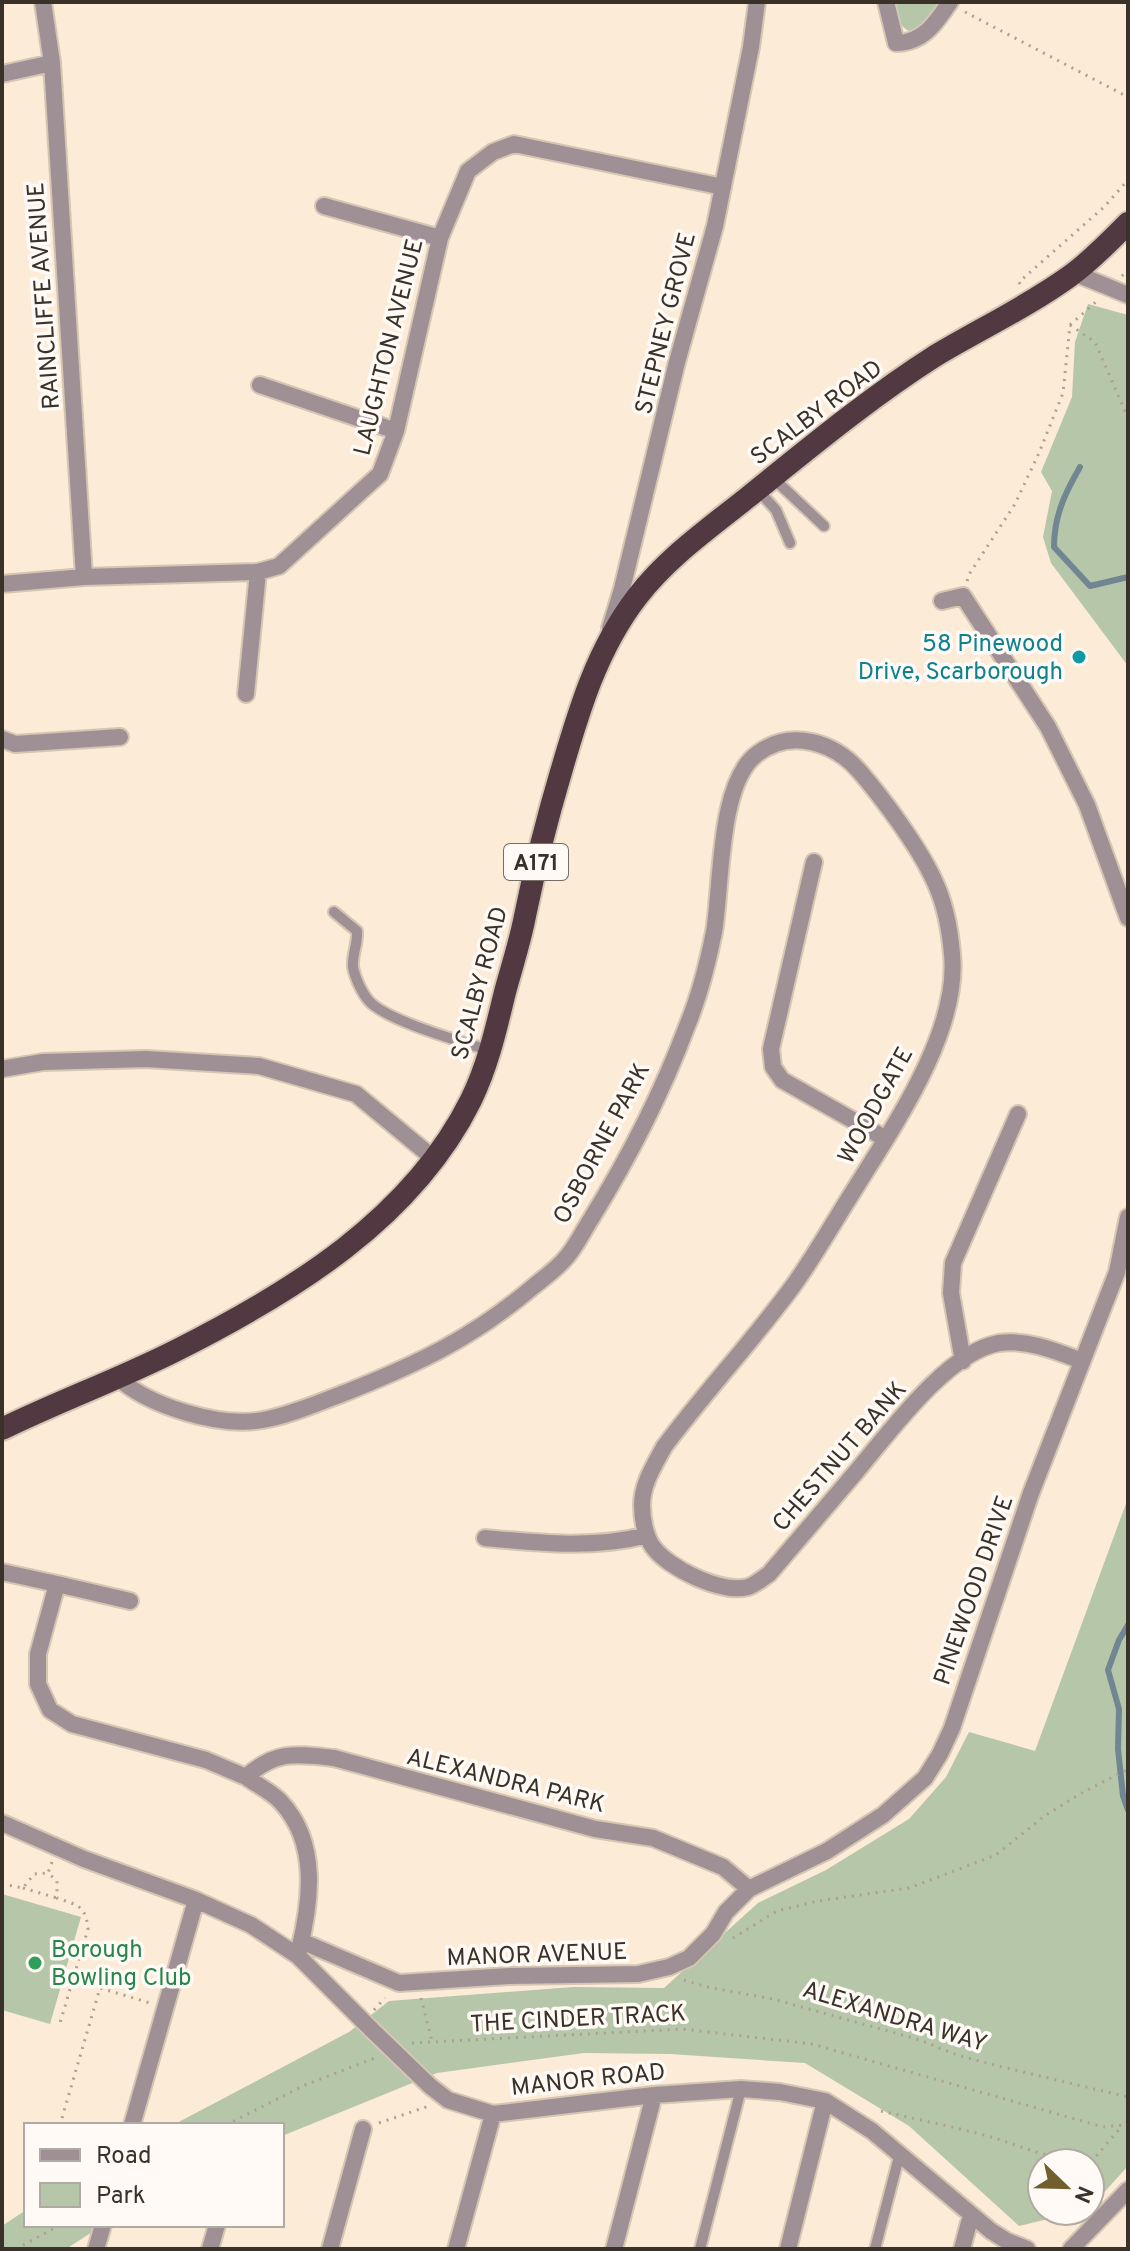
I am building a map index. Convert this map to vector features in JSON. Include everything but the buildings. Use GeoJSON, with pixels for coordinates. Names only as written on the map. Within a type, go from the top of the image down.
{"type":"FeatureCollection","features":[{"type":"Feature","properties":{"kind":"highway","name":"SCALBY ROAD"},"geometry":{"type":"LineString","coordinates":[[2,1429],[175,1352],[294,1284],[380,1221],[407,1193],[469,1103],[491,1051],[521,937],[546,821],[577,711],[619,622],[662,568],[832,430],[925,363],[979,329],[1027,305],[1074,273],[1128,223]]}},
{"type":"Feature","properties":{"kind":"street","name":"RAINCLIFFE AVENUE"},"geometry":{"type":"LineString","coordinates":[[43,2],[52,63],[84,577]]}},
{"type":"Feature","properties":{"kind":"street","name":"STEPNEY GROVE"},"geometry":{"type":"LineString","coordinates":[[602,653],[622,589],[723,187],[757,2]]}},
{"type":"Feature","properties":{"kind":"street"},"geometry":{"type":"LineString","coordinates":[[886,2],[896,43],[912,43],[935,25],[952,4]]}},
{"type":"Feature","properties":{"kind":"street"},"geometry":{"type":"LineString","coordinates":[[2,74],[52,63]]}},
{"type":"Feature","properties":{"kind":"street","name":"LAUGHTON AVENUE"},"geometry":{"type":"LineString","coordinates":[[2,584],[84,577],[258,572],[279,566],[380,474],[396,431],[440,238],[468,171],[493,152],[514,144],[723,187]]}},
{"type":"Feature","properties":{"kind":"street"},"geometry":{"type":"LineString","coordinates":[[324,206],[440,238]]}},
{"type":"Feature","properties":{"kind":"street"},"geometry":{"type":"LineString","coordinates":[[1074,273],[1128,295]]}},
{"type":"Feature","properties":{"kind":"street"},"geometry":{"type":"LineString","coordinates":[[260,385],[396,431]]}},
{"type":"Feature","properties":{"kind":"street"},"geometry":{"type":"LineString","coordinates":[[246,694],[258,572]]}},
{"type":"Feature","properties":{"kind":"street"},"geometry":{"type":"LineString","coordinates":[[942,601],[963,596],[1048,727],[1087,805],[1128,918]]}},
{"type":"Feature","properties":{"kind":"street"},"geometry":{"type":"LineString","coordinates":[[2,739],[15,744],[120,737]]}},
{"type":"Feature","properties":{"kind":"street","name":"WOODGATE"},"geometry":{"type":"LineString","coordinates":[[647,1535],[642,1515],[643,1493],[664,1447],[795,1284],[886,1139],[930,1059],[949,1008],[953,957],[933,878],[879,795],[841,753],[817,743],[803,740],[774,744],[758,753]]}},
{"type":"Feature","properties":{"kind":"street","name":"OSBORNE PARK"},"geometry":{"type":"LineString","coordinates":[[117,1377],[133,1393],[204,1417],[234,1422],[263,1420],[334,1397],[445,1349],[483,1327],[567,1258],[613,1183],[689,1024],[714,933],[733,790],[743,767],[758,753]]}},
{"type":"Feature","properties":{"kind":"street"},"geometry":{"type":"LineString","coordinates":[[814,862],[771,1049],[771,1061],[782,1080],[886,1139]]}},
{"type":"Feature","properties":{"kind":"street"},"geometry":{"type":"LineString","coordinates":[[2,1069],[43,1062],[146,1059],[259,1066],[356,1094],[433,1158]]}},
{"type":"Feature","properties":{"kind":"street"},"geometry":{"type":"LineString","coordinates":[[963,1361],[951,1293],[953,1263],[1018,1114]]}},
{"type":"Feature","properties":{"kind":"street","name":"PINEWOOD DRIVE"},"geometry":{"type":"LineString","coordinates":[[749,1889],[827,1851],[883,1815],[925,1778],[940,1754],[952,1728],[1031,1493],[1117,1272],[1127,1225]]}},
{"type":"Feature","properties":{"kind":"street","name":"CHESTNUT BANK"},"geometry":{"type":"LineString","coordinates":[[647,1535],[663,1557],[686,1573],[731,1587],[748,1587],[769,1574],[920,1396],[982,1348],[1021,1342],[1082,1361]]}},
{"type":"Feature","properties":{"kind":"street"},"geometry":{"type":"LineString","coordinates":[[485,1538],[600,1543],[622,1542],[647,1535]]}},
{"type":"Feature","properties":{"kind":"street"},"geometry":{"type":"LineString","coordinates":[[2,1572],[130,1601]]}},
{"type":"Feature","properties":{"kind":"street"},"geometry":{"type":"LineString","coordinates":[[57,1584],[38,1654],[38,1684],[50,1710],[72,1724],[206,1760],[246,1777],[281,1802],[301,1833],[309,1872],[308,1913],[300,1948]]}},
{"type":"Feature","properties":{"kind":"street","name":"ALEXANDRA PARK"},"geometry":{"type":"LineString","coordinates":[[246,1777],[260,1764],[292,1753],[334,1758],[595,1829],[653,1838],[723,1867],[749,1889]]}},
{"type":"Feature","properties":{"kind":"street","name":"MANOR ROAD"},"geometry":{"type":"LineString","coordinates":[[2,1823],[58,1848],[196,1900],[300,1948],[368,2026],[448,2100],[493,2114],[654,2095],[741,2089],[780,2092],[825,2101],[846,2112],[900,2153],[971,2215],[1007,2241],[1027,2249]]}},
{"type":"Feature","properties":{"kind":"street","name":"MANOR AVENUE"},"geometry":{"type":"LineString","coordinates":[[300,1948],[399,1983],[509,1976],[638,1974],[689,1958],[749,1889]]}},
{"type":"Feature","properties":{"kind":"street"},"geometry":{"type":"LineString","coordinates":[[133,2123],[196,1900]]}},
{"type":"Feature","properties":{"kind":"street"},"geometry":{"type":"LineString","coordinates":[[614,2249],[654,2095]]}},
{"type":"Feature","properties":{"kind":"street"},"geometry":{"type":"LineString","coordinates":[[788,2249],[825,2101]]}},
{"type":"Feature","properties":{"kind":"street"},"geometry":{"type":"LineString","coordinates":[[456,2249],[493,2114]]}},
{"type":"Feature","properties":{"kind":"street"},"geometry":{"type":"LineString","coordinates":[[330,2249],[363,2129]]}},
{"type":"Feature","properties":{"kind":"street"},"geometry":{"type":"LineString","coordinates":[[1071,2249],[1128,2190]]}},
{"type":"Feature","properties":{"kind":"street"},"geometry":{"type":"LineString","coordinates":[[962,2249],[971,2215]]}},
{"type":"Feature","properties":{"kind":"street"},"geometry":{"type":"LineString","coordinates":[[96,2249],[102,2227]]}},
{"type":"Feature","properties":{"kind":"street"},"geometry":{"type":"LineString","coordinates":[[210,2249],[216,2227]]}},
{"type":"Feature","properties":{"kind":"lane"},"geometry":{"type":"LineString","coordinates":[[765,483],[824,526]]}},
{"type":"Feature","properties":{"kind":"lane"},"geometry":{"type":"LineString","coordinates":[[765,483],[790,543]]}},
{"type":"Feature","properties":{"kind":"lane"},"geometry":{"type":"LineString","coordinates":[[334,912],[357,931],[353,969],[370,1002],[414,1025],[491,1051]]}},
{"type":"Feature","properties":{"kind":"lane"},"geometry":{"type":"LineString","coordinates":[[700,2249],[741,2089]]}},
{"type":"Feature","properties":{"kind":"lane"},"geometry":{"type":"LineString","coordinates":[[875,2249],[900,2153]]}},
{"type":"Feature","properties":{"kind":"path"},"geometry":{"type":"LineString","coordinates":[[952,4],[1128,97]]}},
{"type":"Feature","properties":{"kind":"path"},"geometry":{"type":"LineString","coordinates":[[1027,305],[1019,282],[1104,207],[1128,180]]}},
{"type":"Feature","properties":{"kind":"path"},"geometry":{"type":"LineString","coordinates":[[963,596],[970,573],[1015,504],[1063,393],[1070,325],[1110,289]]}},
{"type":"Feature","properties":{"kind":"path"},"geometry":{"type":"LineString","coordinates":[[1070,325],[1095,342],[1128,418]]}},
{"type":"Feature","properties":{"kind":"path"},"geometry":{"type":"LineString","coordinates":[[729,1941],[777,1911],[818,1901],[909,1888],[971,1866],[996,1855],[1043,1817],[1078,1795],[1128,1769]]}},
{"type":"Feature","properties":{"kind":"path"},"geometry":{"type":"LineString","coordinates":[[48,1873],[58,1848]]}},
{"type":"Feature","properties":{"kind":"path"},"geometry":{"type":"LineString","coordinates":[[23,1888],[34,1874],[48,1873],[57,1881],[57,1898]]}},
{"type":"Feature","properties":{"kind":"path"},"geometry":{"type":"LineString","coordinates":[[2,1884],[80,1906],[87,1916],[88,1929],[60,2023]]}},
{"type":"Feature","properties":{"kind":"path","name":"ALEXANDRA WAY"},"geometry":{"type":"LineString","coordinates":[[653,1970],[707,1987],[773,1999],[920,2040],[957,2055],[998,2066],[1128,2097]]}},
{"type":"Feature","properties":{"kind":"path"},"geometry":{"type":"LineString","coordinates":[[417,1982],[432,2042]]}},
{"type":"Feature","properties":{"kind":"path"},"geometry":{"type":"LineString","coordinates":[[368,2026],[399,1983]]}},
{"type":"Feature","properties":{"kind":"path"},"geometry":{"type":"LineString","coordinates":[[62,2118],[100,1988],[165,2008]]}},
{"type":"Feature","properties":{"kind":"path","name":"THE CINDER TRACK"},"geometry":{"type":"LineString","coordinates":[[411,2043],[682,2029],[797,2042],[1103,2127],[1123,2125]]}},
{"type":"Feature","properties":{"kind":"path"},"geometry":{"type":"LineString","coordinates":[[230,2123],[305,2085],[385,2054]]}},
{"type":"Feature","properties":{"kind":"path"},"geometry":{"type":"LineString","coordinates":[[363,2129],[448,2100]]}},
{"type":"Feature","properties":{"kind":"path"},"geometry":{"type":"LineString","coordinates":[[881,2111],[985,2136],[1042,2156],[1073,2161],[1092,2161],[1128,2121]]}},
{"type":"Feature","properties":{"kind":"path"},"geometry":{"type":"LineString","coordinates":[[16,2249],[56,2227]]}},
{"type":"Feature","properties":{"kind":"green space"},"geometry":{"type":"Polygon","coordinates":[[[892,2],[941,2],[927,22],[914,31],[902,25],[892,2]]]}},
{"type":"Feature","properties":{"kind":"green space"},"geometry":{"type":"Polygon","coordinates":[[[1088,304],[1128,315],[1128,666],[1051,563],[1043,537],[1052,491],[1041,472],[1072,397],[1075,342],[1088,304]]]}},
{"type":"Feature","properties":{"kind":"green space"},"geometry":{"type":"Polygon","coordinates":[[[1128,1498],[1128,2166],[1106,2190],[1106,2147],[1026,2147],[1026,2224],[1019,2226],[909,2126],[805,2063],[670,2054],[584,2053],[437,2073],[284,2135],[284,2123],[177,2123],[349,2032],[389,2001],[573,1987],[664,1988],[758,1903],[826,1870],[909,1819],[946,1777],[969,1732],[1035,1751],[1128,1498]]]}},
{"type":"Feature","properties":{"kind":"green space","name":"Borough Bowling Club"},"geometry":{"type":"Polygon","coordinates":[[[2,1894],[81,1917],[50,2024],[2,2010],[2,1894]]]}},
{"type":"Feature","properties":{"kind":"green space"},"geometry":{"type":"Polygon","coordinates":[[[24,2211],[24,2227],[100,2227],[66,2249],[2,2249],[2,2226],[24,2211]]]}},
{"type":"Feature","properties":{"kind":"waterway"},"geometry":{"type":"LineString","coordinates":[[1080,467],[1061,505],[1054,547],[1090,586],[1128,577]]}},
{"type":"Feature","properties":{"kind":"waterway"},"geometry":{"type":"LineString","coordinates":[[1128,1625],[1108,1670],[1119,1709],[1118,1749],[1123,1796],[1128,1810]]}},
{"type":"Feature","properties":{"kind":"place","name":"58 Pinewood Drive, Scarborough"},"geometry":{"type":"Point","coordinates":[1079,657]}},
{"type":"Feature","properties":{"kind":"place","name":"Borough Bowling Club"},"geometry":{"type":"Point","coordinates":[35,1963]}}]}
